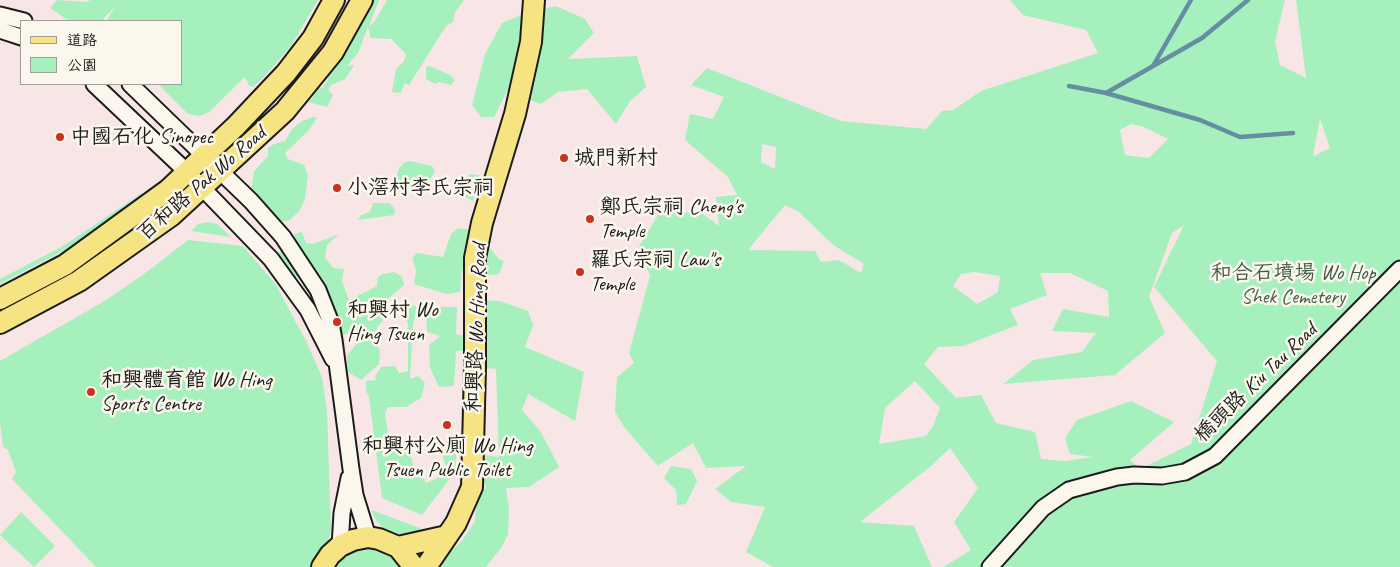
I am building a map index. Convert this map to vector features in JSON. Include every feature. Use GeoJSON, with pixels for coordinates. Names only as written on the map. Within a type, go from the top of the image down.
{"type":"FeatureCollection","features":[{"type":"Feature","properties":{"kind":"main road","name":"百和路 Pak Wo Road"},"geometry":{"type":"LineString","coordinates":[[0,299],[65,265],[143,209],[188,172],[236,126],[286,73],[313,38],[334,0]]}},
{"type":"Feature","properties":{"kind":"main road","name":"百和路 Pak Wo Road"},"geometry":{"type":"LineString","coordinates":[[0,324],[79,281],[172,215],[285,111],[303,91],[333,52],[362,0]]}},
{"type":"Feature","properties":{"kind":"main road","name":"和興路 Wo Hing Road"},"geometry":{"type":"LineString","coordinates":[[426,567],[468,500],[474,476],[475,258],[482,223],[517,105],[531,42],[534,0]]}},
{"type":"Feature","properties":{"kind":"main road"},"geometry":{"type":"LineString","coordinates":[[398,548],[447,536]]}},
{"type":"Feature","properties":{"kind":"main road"},"geometry":{"type":"LineString","coordinates":[[322,567],[330,555],[340,546],[353,540],[368,537],[384,540],[398,548],[414,567]]}},
{"type":"Feature","properties":{"kind":"street"},"geometry":{"type":"LineString","coordinates":[[0,16],[20,20]]}},
{"type":"Feature","properties":{"kind":"street"},"geometry":{"type":"LineString","coordinates":[[0,30],[20,37]]}},
{"type":"Feature","properties":{"kind":"street"},"geometry":{"type":"LineString","coordinates":[[95,85],[188,172],[271,259],[308,310],[336,365]]}},
{"type":"Feature","properties":{"kind":"street"},"geometry":{"type":"LineString","coordinates":[[131,85],[251,201],[283,237],[318,290],[331,323],[355,495],[368,537]]}},
{"type":"Feature","properties":{"kind":"street","name":"橋頭路 Kiu Tau Road"},"geometry":{"type":"LineString","coordinates":[[990,567],[1042,508],[1069,490],[1117,477],[1177,474],[1199,466],[1228,444],[1400,269]]}},
{"type":"Feature","properties":{"kind":"street"},"geometry":{"type":"LineString","coordinates":[[340,546],[342,513],[351,469]]}},
{"type":"Feature","properties":{"kind":"green space"},"geometry":{"type":"Polygon","coordinates":[[[57,0],[86,2],[91,0],[318,0],[291,46],[263,78],[253,87],[249,86],[245,77],[209,112],[200,116],[188,114],[159,85],[182,85],[182,20],[107,20],[115,7],[104,20],[68,20],[50,8],[57,0]]]}},
{"type":"Feature","properties":{"kind":"green space"},"geometry":{"type":"Polygon","coordinates":[[[372,0],[379,0],[369,26],[375,21],[387,0],[464,0],[455,12],[453,22],[446,26],[409,85],[405,83],[401,93],[392,92],[396,69],[404,61],[406,54],[391,39],[371,38],[368,27],[358,53],[347,66],[354,65],[352,69],[345,79],[331,85],[328,90],[333,95],[327,107],[308,102],[314,96],[314,87],[322,88],[328,80],[329,70],[338,64],[338,57],[343,47],[349,46],[353,33],[359,29],[372,0]]]}},
{"type":"Feature","properties":{"kind":"green space","name":"和合石墳場 Wo Hop Shek Cemetery"},"geometry":{"type":"Polygon","coordinates":[[[1010,0],[1285,0],[1275,41],[1280,65],[1306,78],[1296,0],[1400,0],[1400,567],[943,567],[971,550],[954,522],[978,488],[950,448],[931,466],[860,522],[914,526],[932,567],[773,567],[746,552],[765,507],[731,502],[715,489],[746,466],[706,468],[693,443],[658,466],[624,427],[615,412],[617,377],[634,363],[629,353],[650,276],[638,248],[661,210],[703,214],[719,226],[716,197],[737,195],[728,177],[685,140],[690,114],[713,119],[724,97],[691,85],[707,68],[841,121],[926,129],[942,111],[953,110],[981,91],[1098,53],[1086,30],[1023,15],[1010,0]],[[1320,119],[1313,156],[1330,148],[1320,119]],[[1131,124],[1120,130],[1125,155],[1149,158],[1168,139],[1144,127],[1131,124]],[[762,144],[761,162],[775,169],[776,147],[762,144]],[[785,205],[748,250],[815,251],[821,262],[839,260],[861,273],[864,264],[833,245],[799,212],[785,205]],[[1184,225],[1172,233],[1149,297],[1165,333],[1115,375],[1003,384],[1033,360],[1082,352],[1096,333],[1052,331],[1063,309],[1109,317],[1108,291],[1070,273],[1040,273],[1047,295],[1010,309],[1018,325],[963,346],[938,347],[924,364],[956,398],[981,395],[996,423],[1035,432],[1041,459],[1066,461],[1093,457],[1070,454],[1065,438],[1077,420],[1131,401],[1174,422],[1130,460],[1140,469],[1191,444],[1217,361],[1154,287],[1184,225]],[[974,272],[961,274],[953,286],[977,304],[998,292],[1000,276],[974,272]],[[915,381],[885,408],[879,444],[926,436],[932,428],[940,408],[915,381]]]}},
{"type":"Feature","properties":{"kind":"green space"},"geometry":{"type":"Polygon","coordinates":[[[556,6],[585,19],[594,33],[568,59],[637,56],[646,87],[630,101],[616,124],[587,89],[558,92],[541,104],[522,97],[510,85],[494,117],[481,117],[472,105],[485,54],[502,23],[528,12],[556,6]]]}},
{"type":"Feature","properties":{"kind":"green space"},"geometry":{"type":"Polygon","coordinates":[[[430,66],[450,75],[455,80],[451,85],[439,82],[435,84],[426,79],[426,67],[430,66]]]}},
{"type":"Feature","properties":{"kind":"green space"},"geometry":{"type":"Polygon","coordinates":[[[313,117],[317,118],[309,130],[285,153],[288,159],[304,165],[308,176],[305,199],[300,210],[290,220],[279,223],[251,191],[254,171],[268,156],[268,148],[285,141],[292,129],[302,121],[313,117]]]}},
{"type":"Feature","properties":{"kind":"green space"},"geometry":{"type":"Polygon","coordinates":[[[410,161],[432,166],[435,171],[424,186],[406,188],[400,183],[397,175],[399,168],[405,162],[410,161]]]}},
{"type":"Feature","properties":{"kind":"green space"},"geometry":{"type":"Polygon","coordinates":[[[470,174],[480,175],[473,201],[461,195],[460,187],[470,174]]]}},
{"type":"Feature","properties":{"kind":"green space"},"geometry":{"type":"Polygon","coordinates":[[[142,193],[144,196],[65,250],[0,284],[0,279],[63,246],[142,193]]]}},
{"type":"Feature","properties":{"kind":"green space"},"geometry":{"type":"Polygon","coordinates":[[[373,203],[390,203],[395,210],[394,215],[358,220],[361,215],[370,212],[373,203]]]}},
{"type":"Feature","properties":{"kind":"green space"},"geometry":{"type":"Polygon","coordinates":[[[208,222],[217,224],[231,237],[191,231],[198,224],[208,222]]]}},
{"type":"Feature","properties":{"kind":"green space"},"geometry":{"type":"Polygon","coordinates":[[[458,228],[471,230],[486,243],[499,259],[504,261],[499,274],[469,277],[462,270],[460,292],[446,294],[414,284],[416,270],[412,258],[417,253],[443,257],[451,234],[458,228]]]}},
{"type":"Feature","properties":{"kind":"green space"},"geometry":{"type":"Polygon","coordinates":[[[302,232],[306,243],[313,244],[339,234],[327,245],[325,257],[333,268],[344,269],[342,281],[349,300],[377,286],[378,277],[383,274],[394,272],[402,277],[404,285],[381,305],[384,314],[382,322],[377,327],[376,338],[380,352],[379,364],[361,380],[348,372],[347,356],[360,339],[351,334],[341,334],[337,312],[329,301],[309,259],[305,255],[311,269],[296,277],[279,281],[265,265],[279,253],[289,237],[297,244],[294,234],[302,232]]]}},
{"type":"Feature","properties":{"kind":"green space"},"geometry":{"type":"Polygon","coordinates":[[[188,240],[243,246],[276,285],[307,343],[322,377],[327,411],[331,529],[329,541],[324,552],[310,567],[96,567],[12,479],[16,472],[8,450],[3,447],[0,424],[0,361],[103,302],[144,274],[188,240]]]}},
{"type":"Feature","properties":{"kind":"green space"},"geometry":{"type":"Polygon","coordinates":[[[483,300],[500,301],[528,311],[533,325],[525,347],[584,372],[575,421],[528,394],[522,410],[541,432],[559,467],[529,487],[506,488],[509,508],[508,535],[501,548],[486,567],[422,567],[440,561],[462,541],[475,521],[476,501],[486,487],[482,478],[483,462],[487,455],[499,457],[496,369],[485,368],[466,383],[469,350],[456,351],[454,386],[439,387],[430,368],[429,345],[440,336],[427,332],[426,315],[432,307],[457,307],[456,334],[470,338],[483,300]]]}},
{"type":"Feature","properties":{"kind":"green space"},"geometry":{"type":"Polygon","coordinates":[[[399,303],[411,303],[417,308],[413,324],[410,379],[418,376],[425,383],[421,398],[406,407],[388,407],[385,413],[388,434],[394,443],[403,445],[411,456],[413,466],[424,469],[422,475],[426,483],[437,478],[446,467],[439,444],[457,442],[455,472],[422,515],[382,498],[369,397],[366,391],[366,381],[376,380],[375,376],[381,367],[395,366],[399,373],[408,371],[408,323],[404,318],[399,303]]]}},
{"type":"Feature","properties":{"kind":"green space"},"geometry":{"type":"Polygon","coordinates":[[[671,466],[691,469],[697,481],[686,504],[677,505],[676,490],[664,478],[671,466]]]}},
{"type":"Feature","properties":{"kind":"green space"},"geometry":{"type":"Polygon","coordinates":[[[371,510],[420,528],[427,535],[411,538],[397,536],[377,522],[371,510]]]}},
{"type":"Feature","properties":{"kind":"green space"},"geometry":{"type":"Polygon","coordinates":[[[21,512],[55,546],[34,567],[0,535],[21,512]]]}},
{"type":"Feature","properties":{"kind":"green space"},"geometry":{"type":"Polygon","coordinates":[[[380,549],[392,556],[402,567],[334,567],[342,557],[353,550],[380,549]]]}},
{"type":"Feature","properties":{"kind":"waterway"},"geometry":{"type":"LineString","coordinates":[[1153,66],[1191,0]]}},
{"type":"Feature","properties":{"kind":"waterway"},"geometry":{"type":"LineString","coordinates":[[1106,93],[1202,38],[1248,0]]}},
{"type":"Feature","properties":{"kind":"waterway"},"geometry":{"type":"LineString","coordinates":[[1069,86],[1106,93],[1200,120],[1240,137],[1293,133]]}},
{"type":"Feature","properties":{"kind":"place","name":"中國石化 Sinopec"},"geometry":{"type":"Point","coordinates":[60,137]}},
{"type":"Feature","properties":{"kind":"place","name":"城門新村"},"geometry":{"type":"Point","coordinates":[564,158]}},
{"type":"Feature","properties":{"kind":"place","name":"小滘村李氏宗祠"},"geometry":{"type":"Point","coordinates":[337,188]}},
{"type":"Feature","properties":{"kind":"place","name":"鄭氏宗祠 Cheng's Temple"},"geometry":{"type":"Point","coordinates":[590,219]}},
{"type":"Feature","properties":{"kind":"place","name":"羅氏宗祠 Law\"s Temple"},"geometry":{"type":"Point","coordinates":[580,272]}},
{"type":"Feature","properties":{"kind":"place","name":"和興村 Wo Hing Tsuen"},"geometry":{"type":"Point","coordinates":[337,322]}},
{"type":"Feature","properties":{"kind":"place","name":"和興體育館 Wo Hing Sports Centre"},"geometry":{"type":"Point","coordinates":[91,392]}},
{"type":"Feature","properties":{"kind":"place","name":"和興村公廁 Wo Hing Tsuen Public Toilet"},"geometry":{"type":"Point","coordinates":[447,425]}}]}
